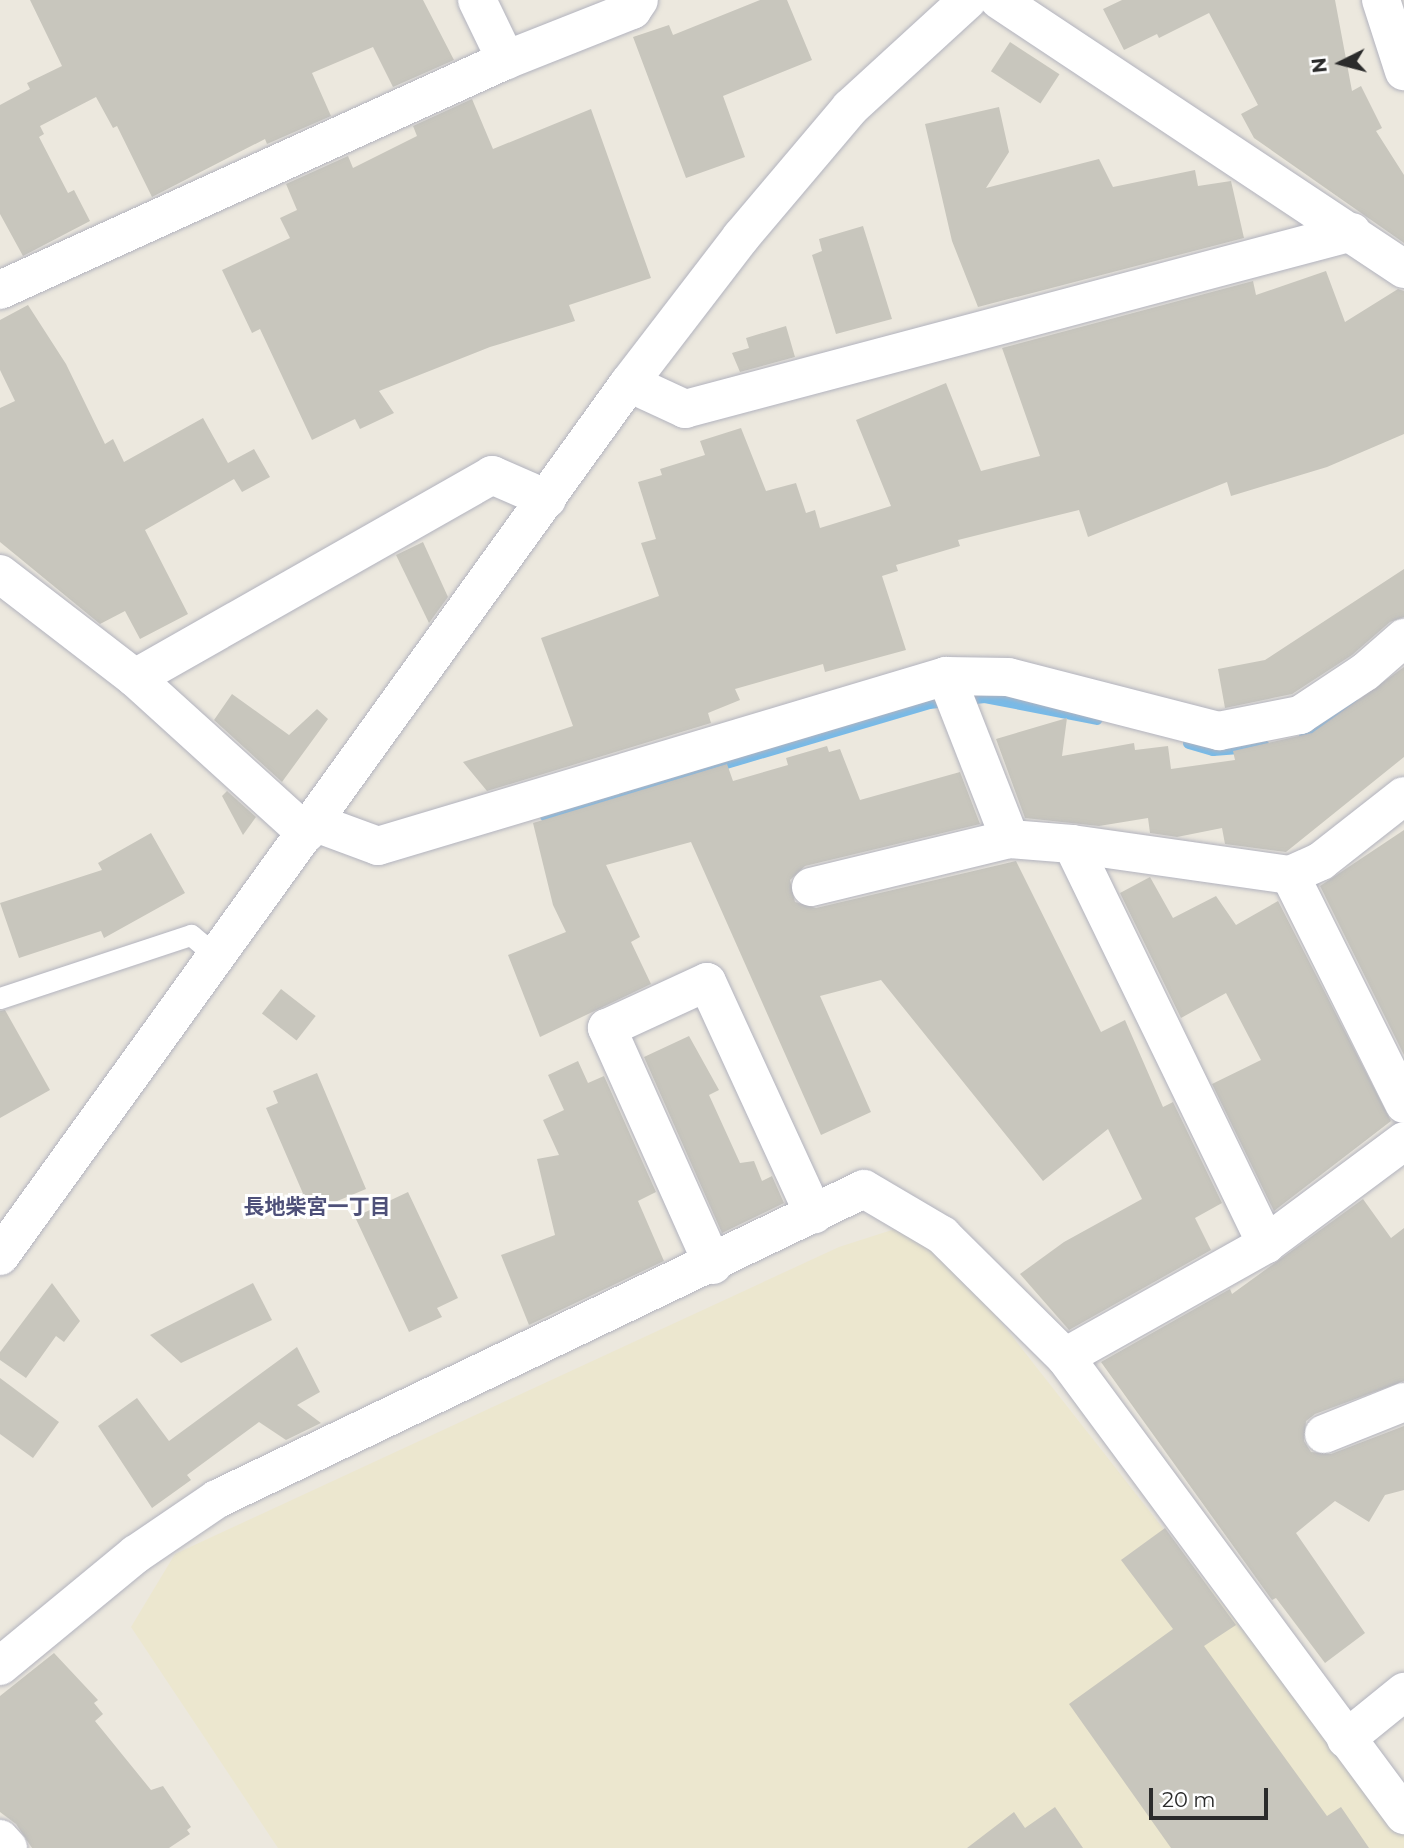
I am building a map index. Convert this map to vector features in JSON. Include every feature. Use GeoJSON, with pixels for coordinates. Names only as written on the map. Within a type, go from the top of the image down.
{"type":"FeatureCollection","features":[{"type":"Feature","properties":{"kind":"street"},"geometry":{"type":"LineString","coordinates":[[477,0],[506,60]]}},
{"type":"Feature","properties":{"kind":"street"},"geometry":{"type":"LineString","coordinates":[[0,290],[506,60],[632,10],[639,0]]}},
{"type":"Feature","properties":{"kind":"street"},"geometry":{"type":"LineString","coordinates":[[0,1256],[629,383],[741,237],[850,108],[968,0]]}},
{"type":"Feature","properties":{"kind":"street"},"geometry":{"type":"LineString","coordinates":[[999,0],[1404,269]]}},
{"type":"Feature","properties":{"kind":"street"},"geometry":{"type":"LineString","coordinates":[[1381,0],[1404,71]]}},
{"type":"Feature","properties":{"kind":"street"},"geometry":{"type":"LineString","coordinates":[[629,383],[685,410],[1352,232]]}},
{"type":"Feature","properties":{"kind":"street"},"geometry":{"type":"LineString","coordinates":[[135,678],[492,475],[547,499]]}},
{"type":"Feature","properties":{"kind":"street"},"geometry":{"type":"LineString","coordinates":[[0,574],[135,678],[309,827],[377,846],[946,676],[1008,677],[1219,731],[1300,715],[1365,672],[1404,638]]}},
{"type":"Feature","properties":{"kind":"street"},"geometry":{"type":"LineString","coordinates":[[946,676],[1010,839]]}},
{"type":"Feature","properties":{"kind":"street"},"geometry":{"type":"LineString","coordinates":[[811,887],[1010,839],[1072,844],[1290,875],[1321,861],[1404,796]]}},
{"type":"Feature","properties":{"kind":"street"},"geometry":{"type":"LineString","coordinates":[[1072,844],[1266,1244]]}},
{"type":"Feature","properties":{"kind":"street"},"geometry":{"type":"LineString","coordinates":[[1290,875],[1404,1104]]}},
{"type":"Feature","properties":{"kind":"street"},"geometry":{"type":"LineString","coordinates":[[713,1265],[607,1028],[707,982],[814,1215]]}},
{"type":"Feature","properties":{"kind":"street"},"geometry":{"type":"LineString","coordinates":[[1065,1357],[1266,1244],[1404,1142]]}},
{"type":"Feature","properties":{"kind":"street"},"geometry":{"type":"LineString","coordinates":[[0,1666],[136,1554],[217,1499],[713,1265],[864,1189],[942,1235],[1065,1357],[1404,1815]]}},
{"type":"Feature","properties":{"kind":"street"},"geometry":{"type":"LineString","coordinates":[[1324,1434],[1404,1402]]}},
{"type":"Feature","properties":{"kind":"street"},"geometry":{"type":"LineString","coordinates":[[1346,1739],[1404,1692]]}},
{"type":"Feature","properties":{"kind":"street"},"geometry":{"type":"LineString","coordinates":[[0,1839],[8,1848]]}},
{"type":"Feature","properties":{"kind":"lane"},"geometry":{"type":"LineString","coordinates":[[0,998],[191,935],[217,957]]}},
{"type":"Feature","properties":{"kind":"shaded area"},"geometry":{"type":"Polygon","coordinates":[[[895,1229],[938,1242],[1404,1835],[1404,1848],[278,1848],[131,1627],[175,1554],[839,1247],[895,1229]]]}},
{"type":"Feature","properties":{"kind":"building"},"geometry":{"type":"Polygon","coordinates":[[[30,0],[423,0],[454,60],[393,87],[373,47],[312,73],[331,116],[267,144],[265,139],[152,197],[117,126],[113,128],[96,97],[40,126],[44,134],[39,137],[68,193],[74,190],[90,221],[23,256],[0,214],[0,105],[30,89],[27,83],[62,66],[30,0]]]}},
{"type":"Feature","properties":{"kind":"building"},"geometry":{"type":"Polygon","coordinates":[[[760,0],[787,0],[812,60],[723,96],[745,157],[686,178],[633,37],[669,25],[673,35],[760,0]]]}},
{"type":"Feature","properties":{"kind":"building"},"geometry":{"type":"Polygon","coordinates":[[[1122,0],[1335,0],[1352,91],[1361,86],[1382,128],[1376,131],[1404,175],[1404,243],[1254,138],[1241,114],[1258,105],[1209,13],[1159,38],[1157,34],[1124,50],[1103,9],[1122,0]]]}},
{"type":"Feature","properties":{"kind":"building"},"geometry":{"type":"Polygon","coordinates":[[[1010,42],[1059,74],[1040,103],[991,71],[1010,42]]]}},
{"type":"Feature","properties":{"kind":"building"},"geometry":{"type":"Polygon","coordinates":[[[472,99],[493,149],[591,109],[651,278],[569,305],[575,321],[490,347],[379,391],[394,413],[360,429],[355,419],[312,440],[260,329],[252,333],[222,270],[290,238],[280,218],[297,210],[286,184],[348,156],[353,168],[417,136],[413,126],[472,99]]]}},
{"type":"Feature","properties":{"kind":"building"},"geometry":{"type":"Polygon","coordinates":[[[999,107],[1009,152],[986,188],[1099,159],[1113,187],[1195,170],[1198,186],[1231,181],[1244,238],[978,307],[952,241],[925,124],[999,107]]]}},
{"type":"Feature","properties":{"kind":"building"},"geometry":{"type":"Polygon","coordinates":[[[863,226],[892,319],[836,334],[812,255],[822,251],[819,239],[863,226]]]}},
{"type":"Feature","properties":{"kind":"building"},"geometry":{"type":"Polygon","coordinates":[[[1326,271],[1345,322],[1398,289],[1404,291],[1404,434],[1327,467],[1231,496],[1227,482],[1088,537],[1079,510],[958,540],[960,546],[896,565],[898,571],[882,576],[906,650],[825,672],[823,664],[735,689],[740,700],[708,713],[711,723],[487,791],[463,762],[573,726],[541,638],[659,596],[641,543],[656,539],[638,482],[662,475],[660,469],[705,455],[700,441],[741,428],[766,491],[796,483],[806,513],[815,510],[820,528],[891,506],[856,420],[946,383],[981,471],[1040,456],[1002,348],[1253,281],[1256,295],[1326,271]]]}},
{"type":"Feature","properties":{"kind":"building"},"geometry":{"type":"Polygon","coordinates":[[[28,305],[66,364],[105,444],[113,439],[124,462],[203,418],[228,463],[254,449],[270,477],[242,492],[234,479],[145,530],[188,614],[140,639],[125,611],[100,624],[0,542],[0,408],[15,401],[0,370],[0,320],[28,305]]]}},
{"type":"Feature","properties":{"kind":"building"},"geometry":{"type":"Polygon","coordinates":[[[786,326],[795,357],[740,372],[732,353],[749,348],[746,338],[786,326]]]}},
{"type":"Feature","properties":{"kind":"building"},"geometry":{"type":"Polygon","coordinates":[[[423,542],[448,597],[429,623],[396,555],[423,542]]]}},
{"type":"Feature","properties":{"kind":"building"},"geometry":{"type":"Polygon","coordinates":[[[1404,569],[1404,617],[1390,622],[1352,655],[1292,694],[1225,708],[1218,669],[1265,660],[1404,569]]]}},
{"type":"Feature","properties":{"kind":"building"},"geometry":{"type":"Polygon","coordinates":[[[1404,667],[1404,757],[1286,852],[1225,844],[1222,828],[1177,837],[1150,833],[1148,818],[1099,826],[1025,818],[996,739],[1067,718],[1062,756],[1134,743],[1135,750],[1168,746],[1171,769],[1235,760],[1233,751],[1312,733],[1404,667]]]}},
{"type":"Feature","properties":{"kind":"building"},"geometry":{"type":"Polygon","coordinates":[[[232,694],[289,735],[317,709],[328,719],[282,782],[214,720],[232,694]]]}},
{"type":"Feature","properties":{"kind":"building"},"geometry":{"type":"Polygon","coordinates":[[[827,746],[829,752],[840,749],[860,800],[960,772],[980,824],[805,866],[790,880],[795,902],[816,908],[1016,861],[1101,1032],[1125,1020],[1163,1107],[1173,1102],[1222,1203],[1195,1218],[1211,1250],[1069,1330],[1020,1274],[1064,1242],[1142,1199],[1108,1129],[1043,1181],[881,980],[820,996],[871,1112],[821,1135],[691,842],[606,865],[640,937],[631,942],[651,984],[540,1037],[508,955],[566,932],[553,905],[533,823],[727,764],[733,781],[788,765],[786,758],[827,746]]]}},
{"type":"Feature","properties":{"kind":"building"},"geometry":{"type":"Polygon","coordinates":[[[227,791],[256,817],[243,835],[222,796],[227,791]]]}},
{"type":"Feature","properties":{"kind":"building"},"geometry":{"type":"Polygon","coordinates":[[[1404,830],[1404,1055],[1320,886],[1404,830]]]}},
{"type":"Feature","properties":{"kind":"building"},"geometry":{"type":"Polygon","coordinates":[[[151,833],[185,893],[104,938],[101,931],[19,958],[0,903],[102,870],[98,863],[151,833]]]}},
{"type":"Feature","properties":{"kind":"building"},"geometry":{"type":"Polygon","coordinates":[[[1150,877],[1173,918],[1216,896],[1236,925],[1278,901],[1391,1121],[1274,1211],[1212,1084],[1261,1060],[1226,993],[1181,1018],[1120,893],[1150,877]]]}},
{"type":"Feature","properties":{"kind":"building"},"geometry":{"type":"Polygon","coordinates":[[[281,989],[316,1016],[297,1041],[262,1013],[281,989]]]}},
{"type":"Feature","properties":{"kind":"building"},"geometry":{"type":"Polygon","coordinates":[[[5,1010],[50,1090],[0,1118],[0,1011],[5,1010]]]}},
{"type":"Feature","properties":{"kind":"building"},"geometry":{"type":"Polygon","coordinates":[[[689,1036],[719,1090],[709,1095],[740,1163],[754,1161],[762,1181],[772,1176],[784,1203],[722,1233],[644,1057],[689,1036]]]}},
{"type":"Feature","properties":{"kind":"building"},"geometry":{"type":"Polygon","coordinates":[[[578,1061],[588,1083],[604,1076],[656,1192],[638,1201],[664,1261],[529,1325],[501,1255],[555,1235],[537,1159],[559,1155],[543,1120],[564,1110],[548,1075],[578,1061]]]}},
{"type":"Feature","properties":{"kind":"building"},"geometry":{"type":"Polygon","coordinates":[[[317,1073],[366,1189],[311,1212],[266,1108],[278,1103],[273,1091],[317,1073]]]}},
{"type":"Feature","properties":{"kind":"building"},"geometry":{"type":"Polygon","coordinates":[[[408,1192],[458,1298],[437,1308],[442,1317],[409,1332],[355,1217],[408,1192]]]}},
{"type":"Feature","properties":{"kind":"building"},"geometry":{"type":"Polygon","coordinates":[[[1363,1199],[1391,1238],[1404,1228],[1404,1381],[1315,1414],[1306,1421],[1304,1441],[1311,1452],[1331,1454],[1404,1426],[1404,1490],[1385,1495],[1369,1522],[1335,1501],[1296,1533],[1365,1633],[1325,1663],[1276,1598],[1272,1600],[1101,1362],[1230,1289],[1232,1294],[1363,1199]]]}},
{"type":"Feature","properties":{"kind":"building"},"geometry":{"type":"Polygon","coordinates":[[[52,1283],[80,1321],[64,1342],[56,1336],[26,1378],[0,1360],[0,1352],[52,1283]]]}},
{"type":"Feature","properties":{"kind":"building"},"geometry":{"type":"Polygon","coordinates":[[[253,1283],[272,1320],[181,1363],[150,1335],[253,1283]]]}},
{"type":"Feature","properties":{"kind":"building"},"geometry":{"type":"Polygon","coordinates":[[[297,1347],[320,1392],[297,1405],[321,1423],[286,1440],[259,1422],[187,1475],[191,1480],[152,1508],[98,1426],[137,1398],[169,1441],[297,1347]]]}},
{"type":"Feature","properties":{"kind":"building"},"geometry":{"type":"Polygon","coordinates":[[[0,1378],[59,1422],[33,1458],[0,1434],[0,1378]]]}},
{"type":"Feature","properties":{"kind":"building"},"geometry":{"type":"Polygon","coordinates":[[[1165,1528],[1236,1625],[1204,1646],[1327,1816],[1341,1807],[1369,1848],[1171,1848],[1069,1704],[1173,1629],[1121,1560],[1165,1528]]]}},
{"type":"Feature","properties":{"kind":"building"},"geometry":{"type":"Polygon","coordinates":[[[54,1653],[98,1700],[94,1703],[103,1714],[95,1721],[151,1790],[163,1786],[191,1827],[187,1830],[190,1834],[169,1848],[32,1848],[16,1824],[0,1812],[0,1696],[54,1653]]]}},
{"type":"Feature","properties":{"kind":"building"},"geometry":{"type":"Polygon","coordinates":[[[1055,1807],[1083,1848],[967,1848],[1014,1812],[1025,1828],[1055,1807]]]}},
{"type":"Feature","properties":{"kind":"waterway"},"geometry":{"type":"LineString","coordinates":[[546,816],[929,703],[985,697],[1097,719]]}},
{"type":"Feature","properties":{"kind":"waterway"},"geometry":{"type":"LineString","coordinates":[[1305,735],[1353,702]]}},
{"type":"Feature","properties":{"kind":"waterway"},"geometry":{"type":"LineString","coordinates":[[1189,743],[1213,750],[1264,746]]}},
{"type":"Feature","properties":{"kind":"district","name":"長地柴宮一丁目"},"geometry":{"type":"Point","coordinates":[317,1207]}}]}
